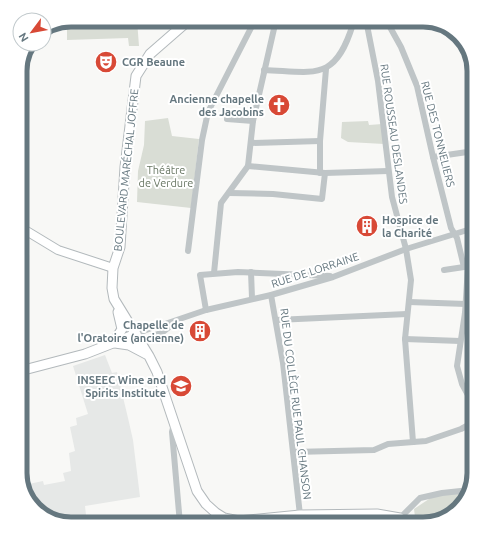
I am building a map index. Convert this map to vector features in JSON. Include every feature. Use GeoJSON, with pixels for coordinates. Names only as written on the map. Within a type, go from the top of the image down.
{"type":"FeatureCollection","features":[{"type":"Feature","properties":{"kind":"main road","name":"BOULEVARD MARÉCHAL JOFFRE"},"geometry":{"type":"LineString","coordinates":[[181,27],[150,54],[136,76],[125,167],[120,247],[112,268],[112,288],[114,299],[149,356],[175,424],[197,491],[206,504],[216,513]]}},
{"type":"Feature","properties":{"kind":"main road"},"geometry":{"type":"LineString","coordinates":[[114,299],[122,329],[114,343]]}},
{"type":"Feature","properties":{"kind":"main road"},"geometry":{"type":"LineString","coordinates":[[27,369],[64,361],[114,343],[138,338]]}},
{"type":"Feature","properties":{"kind":"main road"},"geometry":{"type":"LineString","coordinates":[[129,344],[138,338]]}},
{"type":"Feature","properties":{"kind":"main road"},"geometry":{"type":"LineString","coordinates":[[114,343],[129,344],[149,356]]}},
{"type":"Feature","properties":{"kind":"main road"},"geometry":{"type":"LineString","coordinates":[[216,513],[222,517]]}},
{"type":"Feature","properties":{"kind":"main road"},"geometry":{"type":"LineString","coordinates":[[280,517],[300,515],[377,514],[394,517]]}},
{"type":"Feature","properties":{"kind":"street"},"geometry":{"type":"LineString","coordinates":[[188,251],[202,140],[208,112],[251,27]]}},
{"type":"Feature","properties":{"kind":"street"},"geometry":{"type":"LineString","coordinates":[[214,273],[221,203],[248,166],[253,122],[274,27]]}},
{"type":"Feature","properties":{"kind":"street"},"geometry":{"type":"LineString","coordinates":[[264,70],[318,72],[326,69],[341,54],[352,27]]}},
{"type":"Feature","properties":{"kind":"street","name":"RUE ROUSSEAU DESLANDES"},"geometry":{"type":"LineString","coordinates":[[367,27],[378,81],[392,197],[406,249],[411,280],[405,339],[413,442]]}},
{"type":"Feature","properties":{"kind":"street","name":"RUE DES TONNELIERS"},"geometry":{"type":"LineString","coordinates":[[390,27],[401,47],[417,86],[432,157],[451,228],[455,234],[466,267],[466,304],[457,366],[462,384],[467,393]]}},
{"type":"Feature","properties":{"kind":"street"},"geometry":{"type":"LineString","coordinates":[[229,193],[273,194],[322,199],[320,141],[326,69]]}},
{"type":"Feature","properties":{"kind":"street"},"geometry":{"type":"LineString","coordinates":[[227,119],[253,122]]}},
{"type":"Feature","properties":{"kind":"street"},"geometry":{"type":"LineString","coordinates":[[251,143],[320,141]]}},
{"type":"Feature","properties":{"kind":"street"},"geometry":{"type":"LineString","coordinates":[[432,157],[467,152]]}},
{"type":"Feature","properties":{"kind":"street"},"geometry":{"type":"LineString","coordinates":[[248,166],[322,173],[388,170]]}},
{"type":"Feature","properties":{"kind":"street","name":"RUE DE LORRAINE"},"geometry":{"type":"LineString","coordinates":[[138,338],[160,325],[206,310],[252,298],[271,295],[333,277],[406,249],[467,230]]}},
{"type":"Feature","properties":{"kind":"street"},"geometry":{"type":"LineString","coordinates":[[27,231],[58,250],[112,268]]}},
{"type":"Feature","properties":{"kind":"street"},"geometry":{"type":"LineString","coordinates":[[444,270],[466,267]]}},
{"type":"Feature","properties":{"kind":"street"},"geometry":{"type":"LineString","coordinates":[[251,272],[252,298]]}},
{"type":"Feature","properties":{"kind":"street"},"geometry":{"type":"LineString","coordinates":[[206,310],[200,275],[251,272],[333,277]]}},
{"type":"Feature","properties":{"kind":"street","name":"RUE DU COLLÈGE RUE PAUL CHANSON"},"geometry":{"type":"LineString","coordinates":[[271,295],[276,320],[294,452],[300,515]]}},
{"type":"Feature","properties":{"kind":"street"},"geometry":{"type":"LineString","coordinates":[[409,302],[466,304]]}},
{"type":"Feature","properties":{"kind":"street"},"geometry":{"type":"LineString","coordinates":[[276,320],[407,314]]}},
{"type":"Feature","properties":{"kind":"street","name":"RUE DE LORRAINE"},"geometry":{"type":"LineString","coordinates":[[138,338],[163,332],[179,319]]}},
{"type":"Feature","properties":{"kind":"street"},"geometry":{"type":"LineString","coordinates":[[405,339],[460,341]]}},
{"type":"Feature","properties":{"kind":"street"},"geometry":{"type":"LineString","coordinates":[[175,424],[172,432],[179,517]]}},
{"type":"Feature","properties":{"kind":"street"},"geometry":{"type":"LineString","coordinates":[[294,452],[374,450],[388,444],[413,442],[433,438],[467,426]]}},
{"type":"Feature","properties":{"kind":"street"},"geometry":{"type":"LineString","coordinates":[[401,517],[420,498],[442,492],[463,491]]}},
{"type":"Feature","properties":{"kind":"street"},"geometry":{"type":"LineString","coordinates":[[214,517],[216,513]]}},
{"type":"Feature","properties":{"kind":"shaded area"},"geometry":{"type":"Polygon","coordinates":[[[105,355],[112,373],[117,372],[133,440],[140,497],[85,506],[86,517],[62,516],[47,510],[36,500],[28,484],[43,481],[44,485],[65,481],[63,473],[71,471],[69,453],[75,451],[70,427],[77,425],[76,418],[88,414],[73,366],[105,355]]]}},
{"type":"Feature","properties":{"kind":"green space"},"geometry":{"type":"Polygon","coordinates":[[[67,27],[138,27],[139,46],[129,46],[128,38],[67,40],[67,27]]]}},
{"type":"Feature","properties":{"kind":"green space","name":"Théâtre de Verdure"},"geometry":{"type":"Polygon","coordinates":[[[168,118],[172,136],[199,139],[191,208],[137,202],[138,171],[144,145],[145,121],[168,118]]]}},
{"type":"Feature","properties":{"kind":"green space"},"geometry":{"type":"Polygon","coordinates":[[[368,121],[369,125],[382,124],[384,144],[348,142],[341,138],[342,122],[368,121]]]}},
{"type":"Feature","properties":{"kind":"green space"},"geometry":{"type":"Polygon","coordinates":[[[461,493],[456,502],[445,511],[432,516],[415,517],[414,509],[432,497],[461,493]]]}},
{"type":"Feature","properties":{"kind":"place","name":"CGR Beaune"},"geometry":{"type":"Point","coordinates":[106,62]}},
{"type":"Feature","properties":{"kind":"place","name":"Ancienne chapelle des Jacobins"},"geometry":{"type":"Point","coordinates":[279,105]}},
{"type":"Feature","properties":{"kind":"place","name":"Hospice de la Charité"},"geometry":{"type":"Point","coordinates":[367,226]}},
{"type":"Feature","properties":{"kind":"place","name":"Chapelle de l'Oratoire (ancienne)"},"geometry":{"type":"Point","coordinates":[200,331]}},
{"type":"Feature","properties":{"kind":"place","name":"INSEEC Wine and Spirits Institute"},"geometry":{"type":"Point","coordinates":[181,386]}}]}
